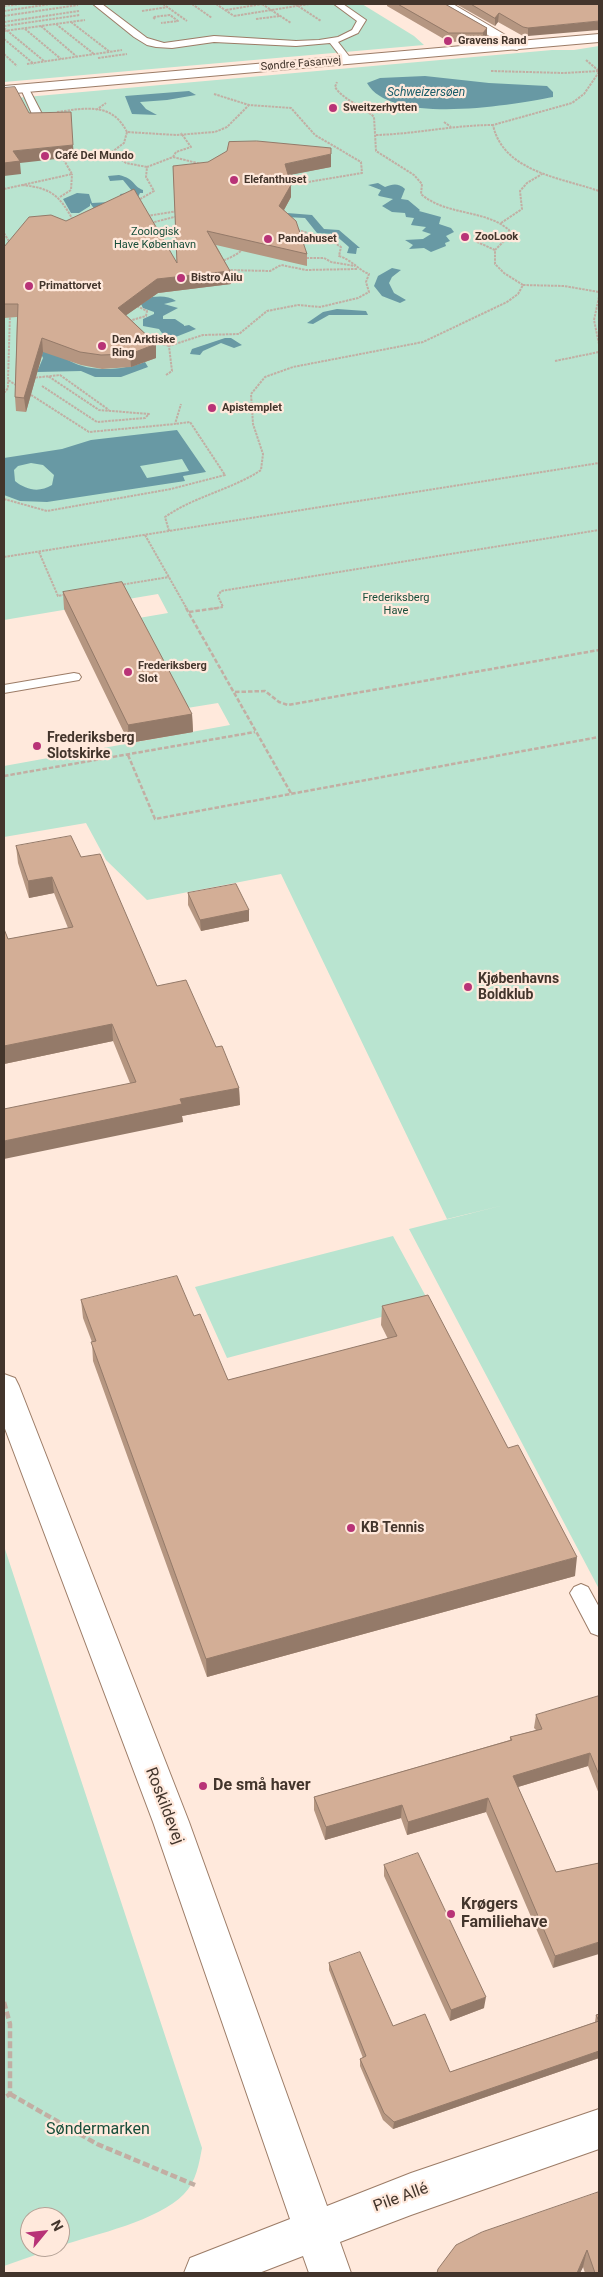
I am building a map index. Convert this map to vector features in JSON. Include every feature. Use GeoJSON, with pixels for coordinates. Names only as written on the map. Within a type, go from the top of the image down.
{"type":"FeatureCollection","features":[{"type":"Feature","properties":{"kind":"street"},"geometry":{"type":"LineString","coordinates":[[444,4],[517,46]]}},
{"type":"Feature","properties":{"kind":"street","name":"Søndre Fasanvej"},"geometry":{"type":"LineString","coordinates":[[4,90],[599,38]]}},
{"type":"Feature","properties":{"kind":"street","name":"Roskildevej"},"geometry":{"type":"LineString","coordinates":[[4,1386],[171,1822],[330,2273]]}},
{"type":"Feature","properties":{"kind":"street","name":"Pile Allé"},"geometry":{"type":"LineString","coordinates":[[205,2273],[315,2229],[411,2194],[599,2130]]}},
{"type":"Feature","properties":{"kind":"lane"},"geometry":{"type":"LineString","coordinates":[[97,4],[150,43],[163,46],[212,39],[297,44],[332,40],[356,31],[361,25],[362,20],[338,4]]}},
{"type":"Feature","properties":{"kind":"lane"},"geometry":{"type":"LineString","coordinates":[[332,40],[348,60]]}},
{"type":"Feature","properties":{"kind":"lane"},"geometry":{"type":"LineString","coordinates":[[25,88],[37,114]]}},
{"type":"Feature","properties":{"kind":"lane"},"geometry":{"type":"LineString","coordinates":[[4,689],[74,677]]}},
{"type":"Feature","properties":{"kind":"lane"},"geometry":{"type":"LineString","coordinates":[[581,1593],[599,1627]]}},
{"type":"Feature","properties":{"kind":"path"},"geometry":{"type":"LineString","coordinates":[[4,6],[20,4]]}},
{"type":"Feature","properties":{"kind":"path"},"geometry":{"type":"LineString","coordinates":[[4,11],[51,4]]}},
{"type":"Feature","properties":{"kind":"path"},"geometry":{"type":"LineString","coordinates":[[225,10],[262,4],[296,26]]}},
{"type":"Feature","properties":{"kind":"path"},"geometry":{"type":"LineString","coordinates":[[295,4],[322,21]]}},
{"type":"Feature","properties":{"kind":"path"},"geometry":{"type":"LineString","coordinates":[[234,16],[309,4]]}},
{"type":"Feature","properties":{"kind":"path"},"geometry":{"type":"LineString","coordinates":[[4,16],[81,5]]}},
{"type":"Feature","properties":{"kind":"path"},"geometry":{"type":"LineString","coordinates":[[4,22],[82,11]]}},
{"type":"Feature","properties":{"kind":"path"},"geometry":{"type":"LineString","coordinates":[[4,28],[81,15],[77,12]]}},
{"type":"Feature","properties":{"kind":"path"},"geometry":{"type":"LineString","coordinates":[[252,20],[280,16]]}},
{"type":"Feature","properties":{"kind":"path"},"geometry":{"type":"LineString","coordinates":[[174,18],[181,17]]}},
{"type":"Feature","properties":{"kind":"path"},"geometry":{"type":"LineString","coordinates":[[7,31],[87,19]]}},
{"type":"Feature","properties":{"kind":"path"},"geometry":{"type":"LineString","coordinates":[[71,22],[110,52]]}},
{"type":"Feature","properties":{"kind":"path"},"geometry":{"type":"LineString","coordinates":[[56,24],[94,54]]}},
{"type":"Feature","properties":{"kind":"path"},"geometry":{"type":"LineString","coordinates":[[40,26],[77,57]]}},
{"type":"Feature","properties":{"kind":"path"},"geometry":{"type":"LineString","coordinates":[[4,28],[45,62]]}},
{"type":"Feature","properties":{"kind":"path"},"geometry":{"type":"LineString","coordinates":[[25,28],[61,59]]}},
{"type":"Feature","properties":{"kind":"path"},"geometry":{"type":"LineString","coordinates":[[4,39],[38,67]]}},
{"type":"Feature","properties":{"kind":"path"},"geometry":{"type":"LineString","coordinates":[[33,63],[126,50]]}},
{"type":"Feature","properties":{"kind":"path"},"geometry":{"type":"LineString","coordinates":[[4,54],[17,66]]}},
{"type":"Feature","properties":{"kind":"path"},"geometry":{"type":"LineString","coordinates":[[376,135],[395,135],[474,124],[493,125],[505,119],[569,104],[582,96],[599,71],[564,73],[486,71]]}},
{"type":"Feature","properties":{"kind":"path"},"geometry":{"type":"LineString","coordinates":[[342,79],[337,82],[335,87],[338,92],[367,110],[374,117],[376,151],[414,175],[422,184],[421,194],[423,198],[446,207],[501,223],[509,230],[509,236],[495,250],[495,264],[504,273],[523,285],[564,286],[599,292]]}},
{"type":"Feature","properties":{"kind":"path"},"geometry":{"type":"LineString","coordinates":[[206,92],[249,105],[291,108],[315,135],[361,162],[362,173],[302,183]]}},
{"type":"Feature","properties":{"kind":"path"},"geometry":{"type":"LineString","coordinates":[[96,110],[109,101]]}},
{"type":"Feature","properties":{"kind":"path"},"geometry":{"type":"LineString","coordinates":[[127,132],[153,136],[200,133],[224,128],[249,105]]}},
{"type":"Feature","properties":{"kind":"path"},"geometry":{"type":"LineString","coordinates":[[60,197],[72,190],[72,174],[37,114],[96,110],[118,117],[127,132],[124,143],[112,152],[126,163],[147,167],[173,158],[206,165]]}},
{"type":"Feature","properties":{"kind":"path"},"geometry":{"type":"LineString","coordinates":[[444,122],[451,128]]}},
{"type":"Feature","properties":{"kind":"path"},"geometry":{"type":"LineString","coordinates":[[493,125],[493,133],[500,144],[542,174],[599,191]]}},
{"type":"Feature","properties":{"kind":"path"},"geometry":{"type":"LineString","coordinates":[[173,158],[176,152],[191,147],[181,133]]}},
{"type":"Feature","properties":{"kind":"path"},"geometry":{"type":"LineString","coordinates":[[136,201],[154,191],[146,177],[147,167]]}},
{"type":"Feature","properties":{"kind":"path"},"geometry":{"type":"LineString","coordinates":[[4,189],[72,174]]}},
{"type":"Feature","properties":{"kind":"path"},"geometry":{"type":"LineString","coordinates":[[501,223],[522,209],[520,191],[527,183],[542,174]]}},
{"type":"Feature","properties":{"kind":"path"},"geometry":{"type":"LineString","coordinates":[[22,185],[39,187],[60,197],[77,228]]}},
{"type":"Feature","properties":{"kind":"path"},"geometry":{"type":"LineString","coordinates":[[143,217],[157,213],[182,211]]}},
{"type":"Feature","properties":{"kind":"path"},"geometry":{"type":"LineString","coordinates":[[185,216],[218,218],[234,223],[245,230],[250,237],[249,246],[236,256],[214,263],[194,266],[157,264],[141,259],[130,253],[124,246],[124,238],[130,230],[142,223],[159,218],[185,216]]}},
{"type":"Feature","properties":{"kind":"path"},"geometry":{"type":"LineString","coordinates":[[294,229],[312,236],[327,238],[340,247],[338,256],[351,260],[356,268]]}},
{"type":"Feature","properties":{"kind":"path"},"geometry":{"type":"LineString","coordinates":[[4,233],[11,246],[4,246]]}},
{"type":"Feature","properties":{"kind":"path"},"geometry":{"type":"LineString","coordinates":[[495,250],[475,241],[477,238],[485,236],[509,236]]}},
{"type":"Feature","properties":{"kind":"path"},"geometry":{"type":"LineString","coordinates":[[117,238],[124,238]]}},
{"type":"Feature","properties":{"kind":"path"},"geometry":{"type":"LineString","coordinates":[[144,334],[151,341],[169,346],[190,337],[213,333],[239,334],[267,311],[298,304],[320,307],[358,298],[369,292],[366,282],[369,274],[324,258],[298,258]]}},
{"type":"Feature","properties":{"kind":"path"},"geometry":{"type":"LineString","coordinates":[[220,270],[270,272],[281,265],[306,270],[356,268]]}},
{"type":"Feature","properties":{"kind":"path"},"geometry":{"type":"LineString","coordinates":[[169,531],[165,517],[179,506],[248,480],[261,470],[262,454],[253,424],[250,394],[265,377],[293,367],[423,342],[507,302],[518,294],[523,285]]}},
{"type":"Feature","properties":{"kind":"path"},"geometry":{"type":"LineString","coordinates":[[599,297],[593,323],[599,344]]}},
{"type":"Feature","properties":{"kind":"path"},"geometry":{"type":"LineString","coordinates":[[125,316],[129,321],[146,316],[147,312],[137,306],[139,300]]}},
{"type":"Feature","properties":{"kind":"path"},"geometry":{"type":"LineString","coordinates":[[4,393],[8,388],[10,306]]}},
{"type":"Feature","properties":{"kind":"path"},"geometry":{"type":"LineString","coordinates":[[166,375],[172,371],[169,346]]}},
{"type":"Feature","properties":{"kind":"path"},"geometry":{"type":"LineString","coordinates":[[555,361],[599,352]]}},
{"type":"Feature","properties":{"kind":"path"},"geometry":{"type":"LineString","coordinates":[[28,378],[60,375],[111,411]]}},
{"type":"Feature","properties":{"kind":"path"},"geometry":{"type":"LineString","coordinates":[[42,386],[96,422],[145,418],[149,414],[98,410],[48,376]]}},
{"type":"Feature","properties":{"kind":"path"},"geometry":{"type":"LineString","coordinates":[[4,381],[18,379]]}},
{"type":"Feature","properties":{"kind":"path"},"geometry":{"type":"LineString","coordinates":[[4,499],[18,506],[42,508],[47,511],[170,489],[225,474],[190,422],[89,432],[8,380]]}},
{"type":"Feature","properties":{"kind":"path"},"geometry":{"type":"LineString","coordinates":[[175,424],[181,404]]}},
{"type":"Feature","properties":{"kind":"path"},"geometry":{"type":"LineString","coordinates":[[4,557],[599,463]]}},
{"type":"Feature","properties":{"kind":"path"},"geometry":{"type":"LineString","coordinates":[[189,612],[223,607],[218,596],[222,591],[599,530]]}},
{"type":"Feature","properties":{"kind":"path"},"geometry":{"type":"LineString","coordinates":[[145,535],[292,795]]}},
{"type":"Feature","properties":{"kind":"path"},"geometry":{"type":"LineString","coordinates":[[39,552],[58,596],[76,593]]}},
{"type":"Feature","properties":{"kind":"path"},"geometry":{"type":"LineString","coordinates":[[113,586],[169,577]]}},
{"type":"Feature","properties":{"kind":"path"},"geometry":{"type":"LineString","coordinates":[[235,692],[263,689],[274,693],[279,702],[288,704],[599,650]]}},
{"type":"Feature","properties":{"kind":"path"},"geometry":{"type":"LineString","coordinates":[[4,776],[255,732]]}},
{"type":"Feature","properties":{"kind":"path"},"geometry":{"type":"LineString","coordinates":[[128,754],[156,819],[599,738]]}},
{"type":"Feature","properties":{"kind":"path"},"geometry":{"type":"LineString","coordinates":[[4,2002],[10,2024],[10,2094]]}},
{"type":"Feature","properties":{"kind":"path"},"geometry":{"type":"LineString","coordinates":[[4,2098],[10,2094]]}},
{"type":"Feature","properties":{"kind":"path"},"geometry":{"type":"LineString","coordinates":[[10,2094],[97,2144],[196,2185]]}},
{"type":"Feature","properties":{"kind":"green space"},"geometry":{"type":"Polygon","coordinates":[[[4,4],[362,4],[414,36],[424,45],[4,82],[4,4]]]}},
{"type":"Feature","properties":{"kind":"green space"},"geometry":{"type":"Polygon","coordinates":[[[599,46],[599,1589],[409,1229],[504,1205],[447,1219],[281,874],[147,900],[106,860],[86,823],[4,837],[4,766],[230,725],[218,703],[181,709],[133,619],[168,613],[158,594],[4,620],[4,99],[552,50],[574,50],[599,46]]]}},
{"type":"Feature","properties":{"kind":"green space"},"geometry":{"type":"Polygon","coordinates":[[[393,1236],[430,1304],[227,1358],[195,1287],[393,1236]]]}},
{"type":"Feature","properties":{"kind":"green space","name":"Søndermarken"},"geometry":{"type":"Polygon","coordinates":[[[4,1546],[202,2148],[196,2172],[184,2194],[159,2212],[126,2226],[70,2243],[70,2207],[20,2207],[20,2257],[30,2257],[4,2266],[4,1546]]]}},
{"type":"Feature","properties":{"kind":"water","name":"Schweizersøen"},"geometry":{"type":"Polygon","coordinates":[[[425,76],[489,83],[547,86],[553,92],[553,97],[482,107],[426,108],[400,104],[380,96],[367,83],[380,78],[425,76]]]}},
{"type":"Feature","properties":{"kind":"water"},"geometry":{"type":"Polygon","coordinates":[[[189,91],[196,95],[140,102],[146,109],[157,115],[132,114],[125,96],[189,91]]]}},
{"type":"Feature","properties":{"kind":"water"},"geometry":{"type":"Polygon","coordinates":[[[119,175],[131,180],[137,187],[143,190],[143,193],[140,193],[138,197],[95,210],[90,203],[90,206],[79,213],[71,213],[63,199],[77,193],[89,194],[92,203],[110,202],[122,197],[120,194],[131,193],[132,191],[123,180],[110,181],[108,176],[119,175]]]}},
{"type":"Feature","properties":{"kind":"water"},"geometry":{"type":"Polygon","coordinates":[[[378,183],[385,187],[400,186],[405,189],[401,199],[408,200],[419,211],[441,217],[439,224],[451,228],[454,232],[446,236],[450,241],[445,243],[446,246],[431,252],[424,248],[409,249],[413,245],[405,240],[423,239],[431,234],[422,231],[426,227],[411,225],[414,218],[406,217],[405,213],[392,212],[382,206],[393,199],[379,196],[381,190],[368,185],[378,183]]]}},
{"type":"Feature","properties":{"kind":"water"},"geometry":{"type":"Polygon","coordinates":[[[287,213],[312,215],[324,229],[339,230],[360,248],[357,248],[356,254],[347,253],[349,247],[334,234],[317,233],[305,218],[286,217],[287,213]]]}},
{"type":"Feature","properties":{"kind":"water"},"geometry":{"type":"Polygon","coordinates":[[[392,268],[401,270],[392,277],[389,283],[394,293],[406,300],[400,303],[382,296],[374,286],[378,276],[392,268]]]}},
{"type":"Feature","properties":{"kind":"water"},"geometry":{"type":"Polygon","coordinates":[[[152,297],[171,298],[176,301],[164,304],[178,308],[163,316],[163,319],[175,319],[184,326],[189,325],[196,329],[173,338],[164,336],[159,329],[143,326],[143,319],[154,314],[154,312],[143,308],[140,302],[152,297]]]}},
{"type":"Feature","properties":{"kind":"water"},"geometry":{"type":"Polygon","coordinates":[[[337,309],[366,311],[368,315],[329,315],[313,324],[307,323],[323,312],[337,309]]]}},
{"type":"Feature","properties":{"kind":"water"},"geometry":{"type":"Polygon","coordinates":[[[32,335],[60,355],[79,365],[108,369],[127,367],[145,362],[148,367],[121,377],[95,377],[81,371],[37,372],[43,358],[32,335]]]}},
{"type":"Feature","properties":{"kind":"water"},"geometry":{"type":"Polygon","coordinates":[[[225,338],[231,338],[242,345],[234,348],[221,343],[203,351],[200,355],[190,354],[192,349],[225,338]]]}},
{"type":"Feature","properties":{"kind":"water"},"geometry":{"type":"Polygon","coordinates":[[[177,430],[206,472],[183,476],[185,481],[47,502],[20,501],[4,495],[4,458],[62,449],[91,440],[177,430]],[[182,459],[140,466],[147,478],[189,471],[182,459]],[[31,463],[18,466],[14,470],[15,481],[24,487],[37,490],[52,485],[54,475],[43,465],[31,463]]]}},
{"type":"Feature","properties":{"kind":"building"},"geometry":{"type":"Polygon","coordinates":[[[398,4],[445,4],[487,28],[483,33],[449,33],[398,4]]]}},
{"type":"Feature","properties":{"kind":"building"},"geometry":{"type":"Polygon","coordinates":[[[471,4],[599,4],[599,21],[528,28],[499,13],[495,18],[471,4]]]}},
{"type":"Feature","properties":{"kind":"building"},"geometry":{"type":"Polygon","coordinates":[[[15,87],[29,113],[71,112],[73,145],[13,151],[20,161],[4,163],[4,88],[15,87]]]}},
{"type":"Feature","properties":{"kind":"building"},"geometry":{"type":"Polygon","coordinates":[[[257,141],[331,148],[331,154],[285,164],[291,185],[279,206],[296,221],[307,254],[207,231],[230,271],[157,279],[118,308],[156,344],[130,354],[101,355],[80,352],[42,338],[24,398],[15,397],[18,304],[4,304],[4,247],[29,217],[51,215],[66,221],[134,189],[177,263],[173,166],[208,162],[227,151],[229,142],[257,141]]]}},
{"type":"Feature","properties":{"kind":"building"},"geometry":{"type":"Polygon","coordinates":[[[122,582],[192,714],[128,725],[63,592],[122,582]]]}},
{"type":"Feature","properties":{"kind":"building"},"geometry":{"type":"Polygon","coordinates":[[[71,836],[81,857],[100,854],[157,986],[186,980],[216,1047],[222,1046],[239,1088],[180,1099],[182,1104],[4,1141],[4,1109],[136,1082],[112,1024],[4,1046],[4,929],[8,939],[73,927],[52,877],[28,881],[16,846],[71,836]]]}},
{"type":"Feature","properties":{"kind":"building"},"geometry":{"type":"Polygon","coordinates":[[[236,884],[249,910],[200,920],[188,893],[236,884]]]}},
{"type":"Feature","properties":{"kind":"building","name":"KB Tennis"},"geometry":{"type":"Polygon","coordinates":[[[177,1276],[194,1316],[200,1314],[228,1380],[397,1336],[382,1306],[428,1295],[508,1448],[518,1445],[577,1557],[206,1659],[91,1342],[96,1341],[81,1300],[177,1276]]]}},
{"type":"Feature","properties":{"kind":"building"},"geometry":{"type":"Polygon","coordinates":[[[599,1696],[599,1775],[590,1753],[513,1776],[556,1872],[599,1863],[599,1942],[555,1956],[488,1798],[408,1822],[402,1805],[326,1827],[314,1797],[512,1740],[510,1737],[542,1729],[536,1715],[599,1696]]]}},
{"type":"Feature","properties":{"kind":"building"},"geometry":{"type":"Polygon","coordinates":[[[418,1853],[486,1997],[451,2010],[384,1865],[418,1853]]]}},
{"type":"Feature","properties":{"kind":"building"},"geometry":{"type":"Polygon","coordinates":[[[360,1952],[393,2026],[425,2014],[450,2072],[599,2021],[599,2051],[394,2122],[384,2113],[360,2059],[366,2056],[329,1963],[360,1952]]]}},
{"type":"Feature","properties":{"kind":"building"},"geometry":{"type":"Polygon","coordinates":[[[599,2192],[599,2273],[595,2273],[587,2250],[577,2273],[437,2273],[456,2245],[482,2232],[599,2192]]]}},
{"type":"Feature","properties":{"kind":"place","name":"Gravens Rand"},"geometry":{"type":"Point","coordinates":[448,41]}},
{"type":"Feature","properties":{"kind":"place","name":"Sweitzerhytten"},"geometry":{"type":"Point","coordinates":[333,108]}},
{"type":"Feature","properties":{"kind":"place","name":"Café Del Mundo"},"geometry":{"type":"Point","coordinates":[45,156]}},
{"type":"Feature","properties":{"kind":"place","name":"Elefanthuset"},"geometry":{"type":"Point","coordinates":[234,180]}},
{"type":"Feature","properties":{"kind":"place","name":"ZooLook"},"geometry":{"type":"Point","coordinates":[465,237]}},
{"type":"Feature","properties":{"kind":"place","name":"Pandahuset"},"geometry":{"type":"Point","coordinates":[268,239]}},
{"type":"Feature","properties":{"kind":"place","name":"Bistro Ailu"},"geometry":{"type":"Point","coordinates":[181,278]}},
{"type":"Feature","properties":{"kind":"place","name":"Primattorvet"},"geometry":{"type":"Point","coordinates":[29,286]}},
{"type":"Feature","properties":{"kind":"place","name":"Den Arktiske Ring"},"geometry":{"type":"Point","coordinates":[102,346]}},
{"type":"Feature","properties":{"kind":"place","name":"Apistemplet"},"geometry":{"type":"Point","coordinates":[212,408]}},
{"type":"Feature","properties":{"kind":"place","name":"Frederiksberg Slot"},"geometry":{"type":"Point","coordinates":[128,672]}},
{"type":"Feature","properties":{"kind":"place","name":"Frederiksberg Slotskirke"},"geometry":{"type":"Point","coordinates":[37,746]}},
{"type":"Feature","properties":{"kind":"place","name":"Kjøbenhavns Boldklub"},"geometry":{"type":"Point","coordinates":[468,987]}},
{"type":"Feature","properties":{"kind":"place","name":"KB Tennis"},"geometry":{"type":"Point","coordinates":[351,1528]}},
{"type":"Feature","properties":{"kind":"place","name":"De små haver"},"geometry":{"type":"Point","coordinates":[203,1786]}},
{"type":"Feature","properties":{"kind":"place","name":"Krøgers Familiehave"},"geometry":{"type":"Point","coordinates":[451,1914]}},
{"type":"Feature","properties":{"kind":"park label","name":"Zoologisk Have København"},"geometry":{"type":"Point","coordinates":[155,238]}},
{"type":"Feature","properties":{"kind":"park label","name":"Frederiksberg Have"},"geometry":{"type":"Point","coordinates":[396,604]}}]}
